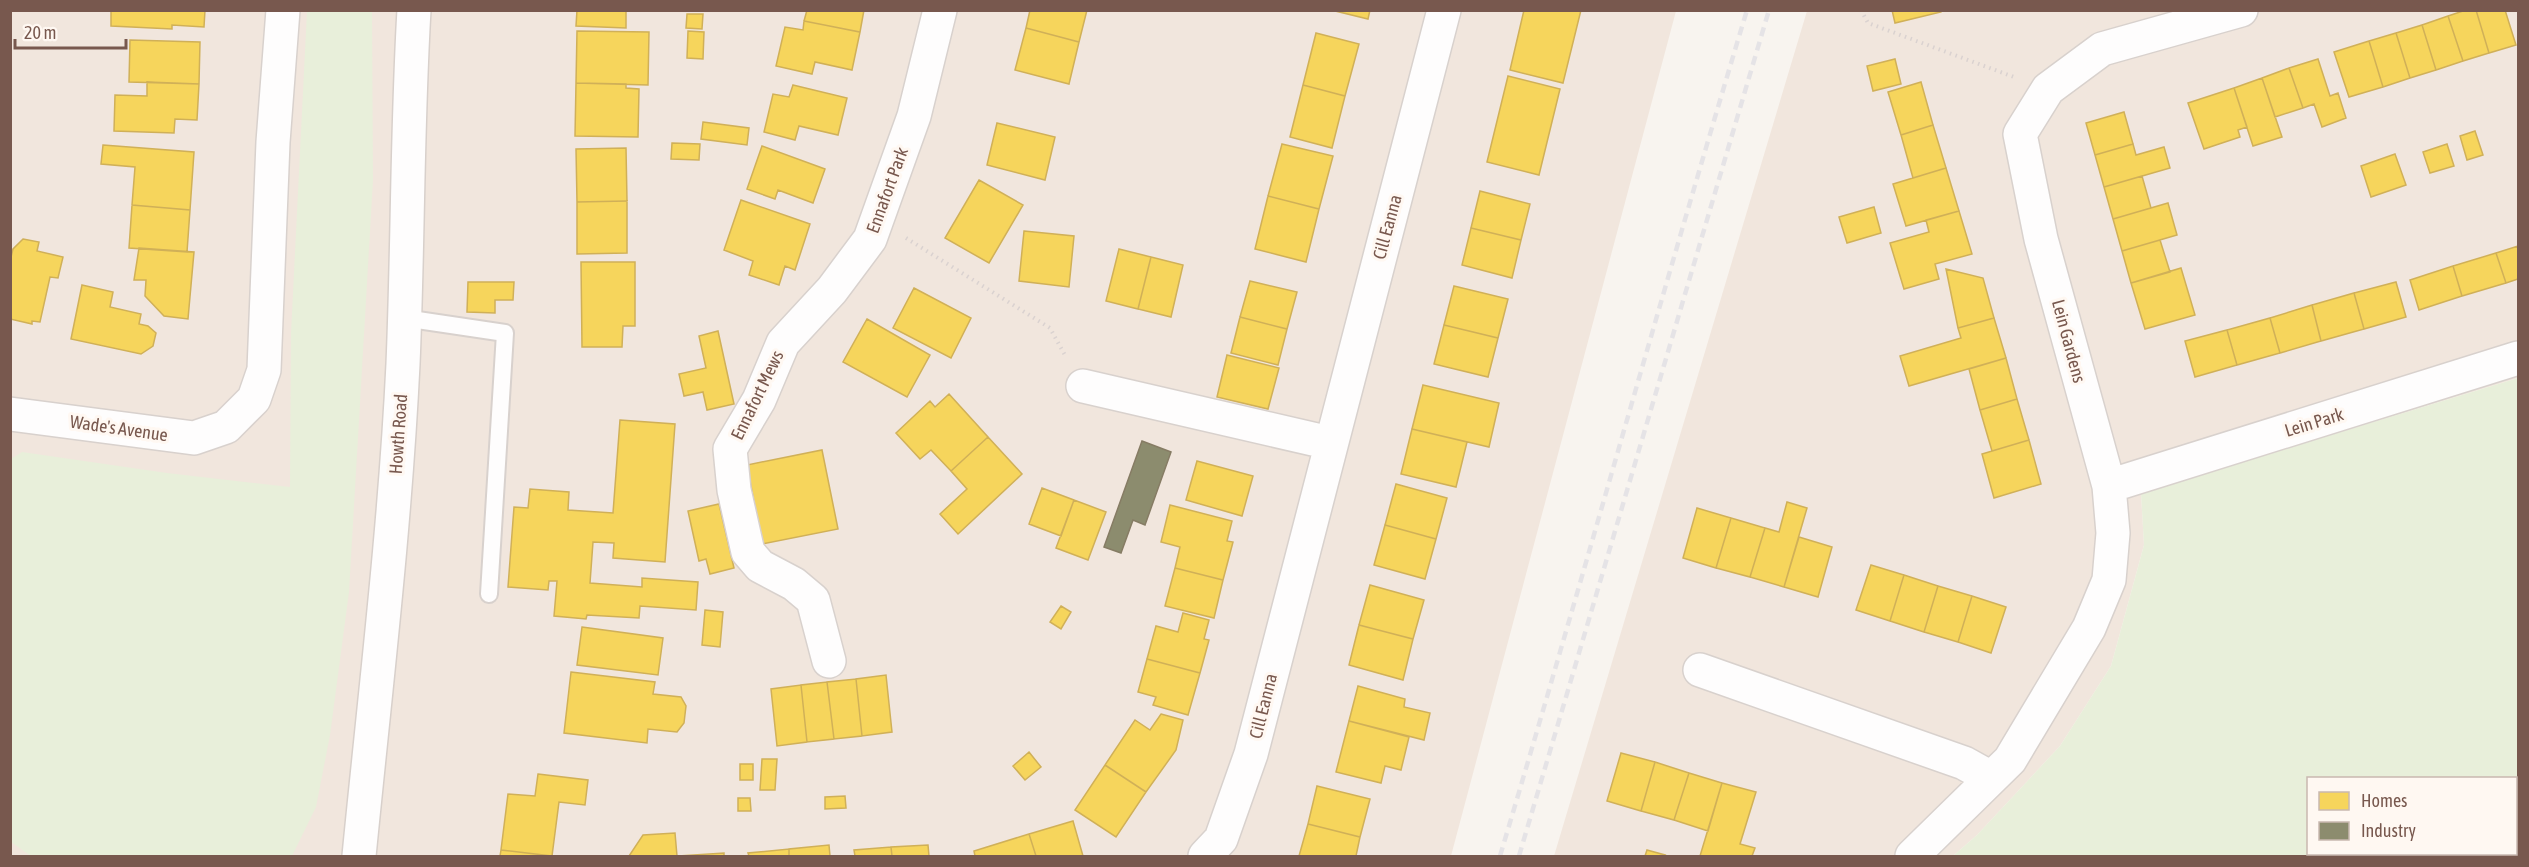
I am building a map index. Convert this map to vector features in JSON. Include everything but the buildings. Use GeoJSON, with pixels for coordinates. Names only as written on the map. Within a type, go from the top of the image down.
{"type":"FeatureCollection","features":[{"type":"Feature","properties":{"kind":"street","name":"Wade's Avenue"},"geometry":{"type":"LineString","coordinates":[[10,414],[194,438],[226,427],[254,399],[264,370],[273,142],[283,10]]}},
{"type":"Feature","properties":{"kind":"street","name":"Howth Road"},"geometry":{"type":"LineString","coordinates":[[359,856],[397,450],[404,318],[408,119],[414,10]]}},
{"type":"Feature","properties":{"kind":"street","name":"Ennafort Park"},"geometry":{"type":"LineString","coordinates":[[783,343],[845,273],[870,239],[914,116],[940,10]]}},
{"type":"Feature","properties":{"kind":"street","name":"Cill Eanna"},"geometry":{"type":"LineString","coordinates":[[1205,856],[1221,839],[1251,754],[1444,10]]}},
{"type":"Feature","properties":{"kind":"street","name":"Lein Gardens"},"geometry":{"type":"LineString","coordinates":[[1912,856],[2010,760],[2089,628],[2109,580],[2112,533],[2109,486],[2041,239],[2020,134],[2048,89],[2102,49],[2241,10]]}},
{"type":"Feature","properties":{"kind":"street","name":"Ennafort Mews"},"geometry":{"type":"LineString","coordinates":[[783,343],[759,400],[730,449],[733,481],[748,552],[760,566],[794,584],[813,600],[828,661]]}},
{"type":"Feature","properties":{"kind":"street","name":"Lein Park"},"geometry":{"type":"LineString","coordinates":[[2109,486],[2518,358]]}},
{"type":"Feature","properties":{"kind":"street"},"geometry":{"type":"LineString","coordinates":[[1083,386],[1330,443]]}},
{"type":"Feature","properties":{"kind":"street"},"geometry":{"type":"LineString","coordinates":[[1700,670],[1964,763],[1991,778]]}},
{"type":"Feature","properties":{"kind":"lane"},"geometry":{"type":"LineString","coordinates":[[404,318],[505,333],[489,594]]}},
{"type":"Feature","properties":{"kind":"path"},"geometry":{"type":"LineString","coordinates":[[1862,10],[1868,23],[2048,89]]}},
{"type":"Feature","properties":{"kind":"path"},"geometry":{"type":"LineString","coordinates":[[877,219],[1050,328],[1083,386]]}},
{"type":"Feature","properties":{"kind":"shaded area"},"geometry":{"type":"Polygon","coordinates":[[[10,11],[1676,11],[1451,856],[11,856],[10,11]]]}},
{"type":"Feature","properties":{"kind":"shaded area"},"geometry":{"type":"Polygon","coordinates":[[[1807,11],[2518,11],[2518,378],[2141,493],[2144,545],[2111,666],[2060,746],[1977,835],[1953,856],[1554,856],[1807,11]]]}},
{"type":"Feature","properties":{"kind":"green space"},"geometry":{"type":"Polygon","coordinates":[[[307,11],[372,11],[373,180],[349,592],[330,735],[316,807],[292,856],[31,856],[11,842],[11,459],[22,452],[167,473],[290,487],[291,333],[307,11]]]}},
{"type":"Feature","properties":{"kind":"green space"},"geometry":{"type":"Polygon","coordinates":[[[2518,378],[2518,856],[1953,856],[1977,835],[2060,746],[2111,666],[2144,545],[2141,493],[2518,378]]]}},
{"type":"Feature","properties":{"kind":"railway"},"geometry":{"type":"LineString","coordinates":[[1500,856],[1747,10]]}},
{"type":"Feature","properties":{"kind":"railway"},"geometry":{"type":"LineString","coordinates":[[1519,856],[1769,10]]}}]}
